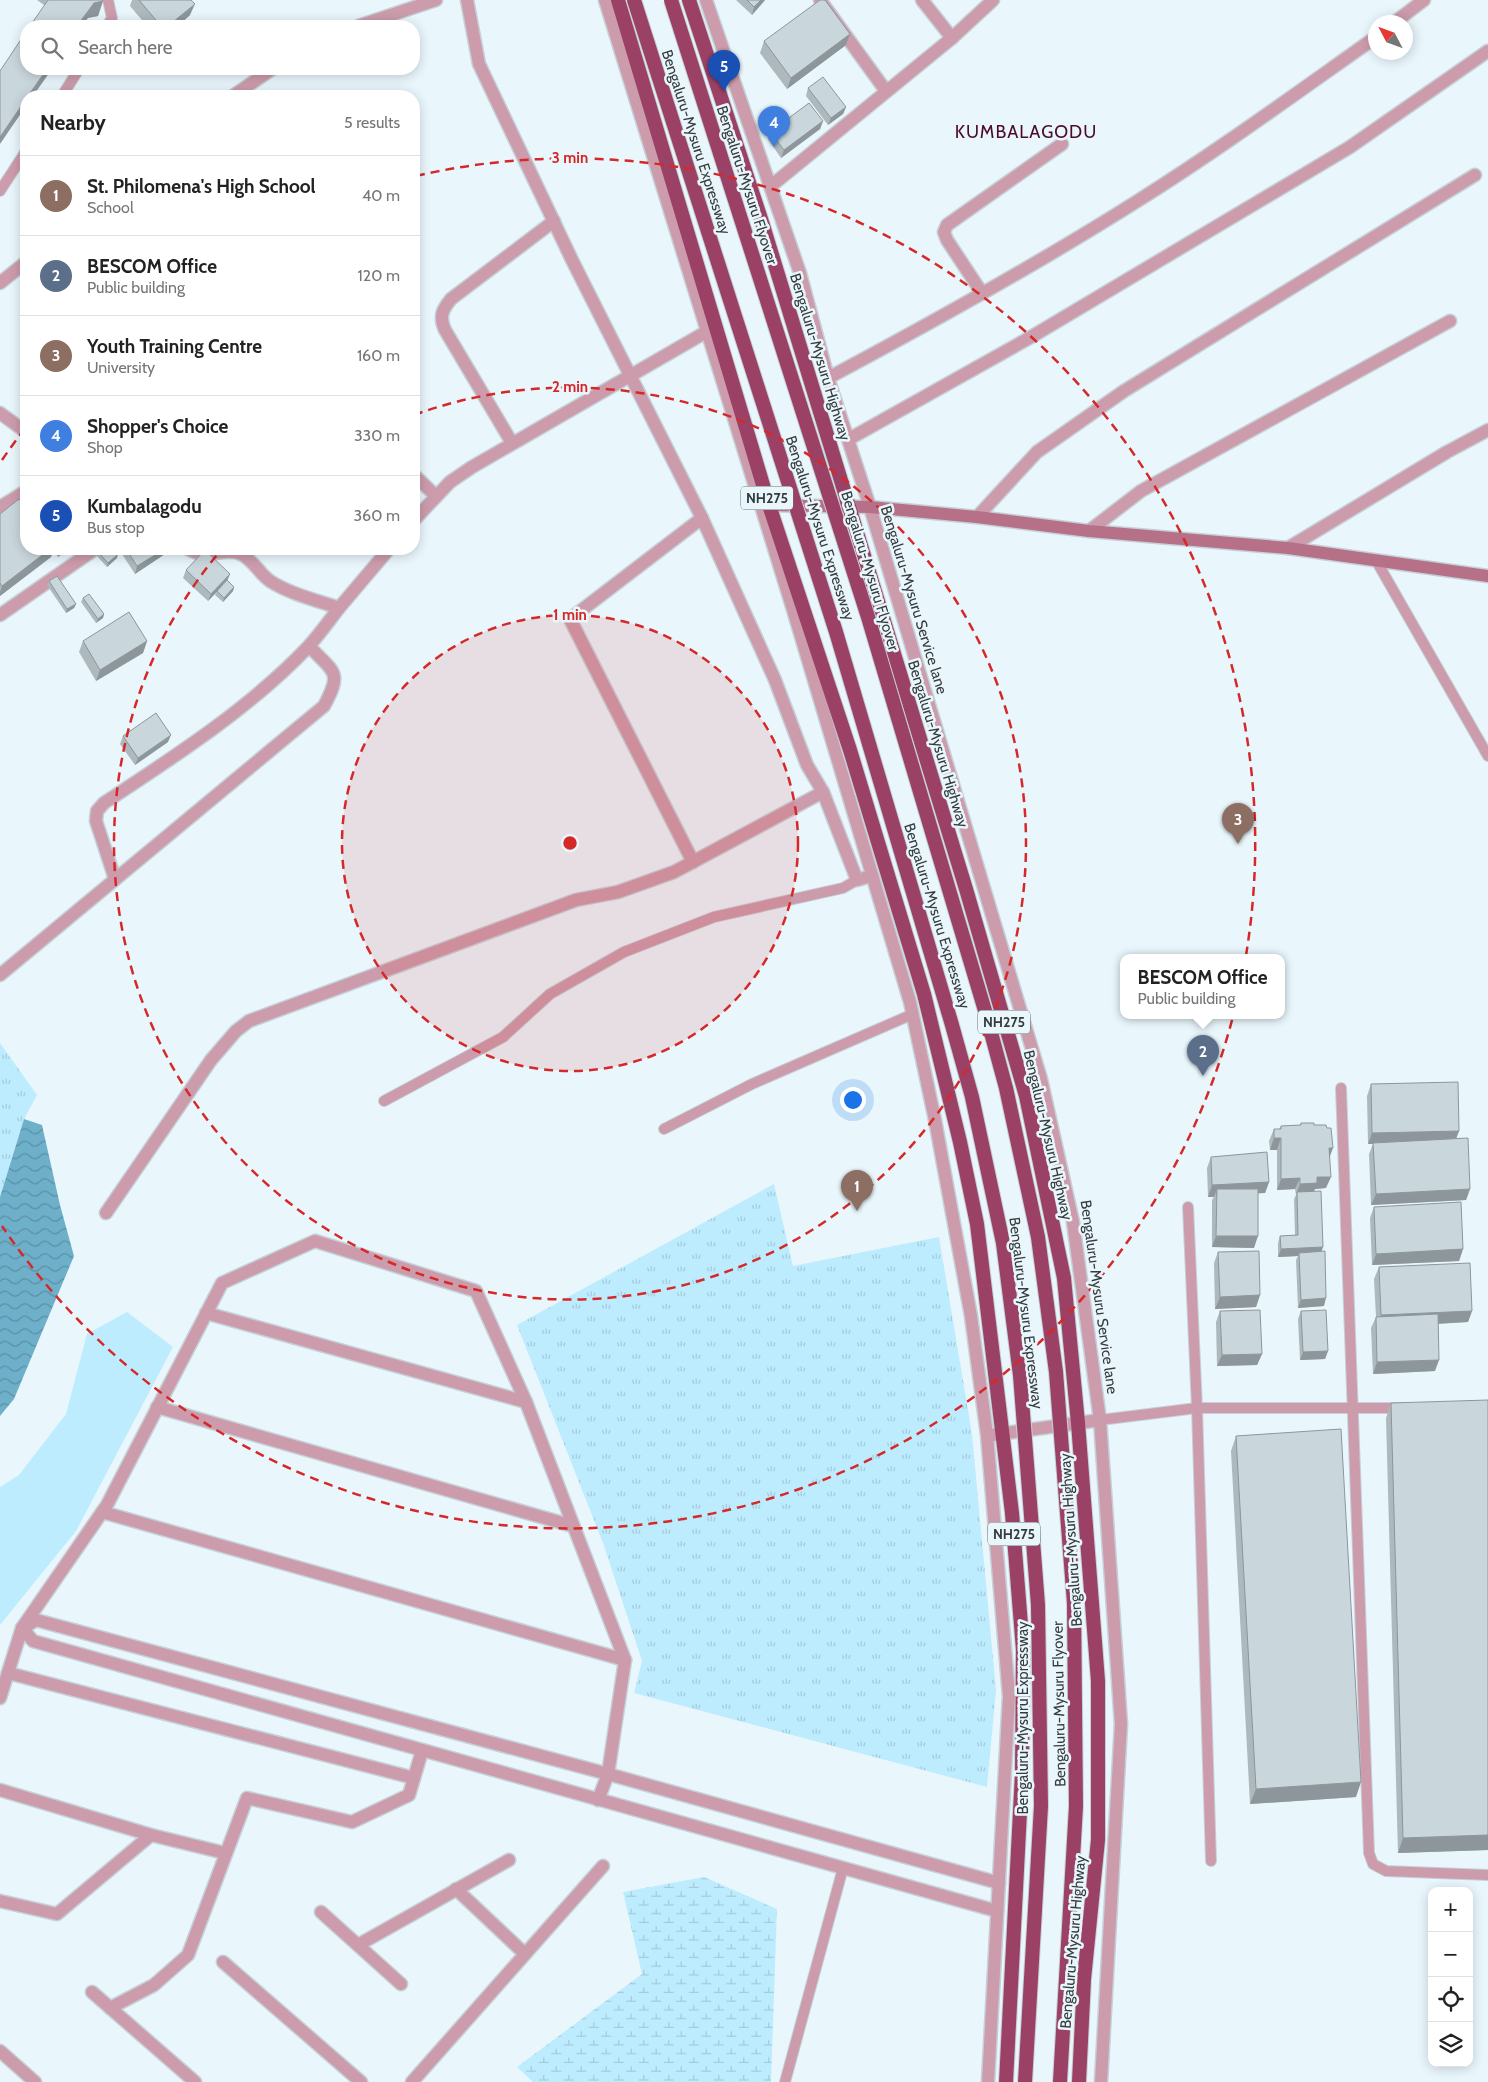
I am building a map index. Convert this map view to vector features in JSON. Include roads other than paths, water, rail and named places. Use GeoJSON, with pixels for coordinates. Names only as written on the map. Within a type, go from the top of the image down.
{"type":"FeatureCollection","features":[{"type":"Feature","properties":{"kind":"highway","name":"Bengaluru-Mysuru Expressway"},"geometry":{"type":"LineString","coordinates":[[618,0],[770,505],[850,750],[924,994],[942,1063],[977,1224],[1003,1433],[1024,1650],[1022,1792],[1006,2082]]}},
{"type":"Feature","properties":{"kind":"highway","name":"Bengaluru-Mysuru Expressway"},"geometry":{"type":"LineString","coordinates":[[634,0],[836,632],[952,1025],[978,1124],[1003,1243],[1020,1375],[1039,1633],[1041,1806],[1025,2082]]}},
{"type":"Feature","properties":{"kind":"highway","name":"Bengaluru-Mysuru Flyover"},"geometry":{"type":"LineString","coordinates":[[671,0],[871,626],[986,1014],[1006,1088],[1031,1200],[1056,1372],[1074,1603],[1076,1806],[1060,2082]]}},
{"type":"Feature","properties":{"kind":"highway","name":"Bengaluru-Mysuru Highway"},"geometry":{"type":"LineString","coordinates":[[689,0],[761,219],[966,889],[1026,1096],[1064,1278],[1078,1423],[1098,1681],[1098,1840],[1084,1979],[1079,2082]]}},
{"type":"Feature","properties":{"kind":"main road"},"geometry":{"type":"LineString","coordinates":[[770,505],[870,507],[978,517],[1090,531],[1288,548],[1377,562],[1488,576]]}},
{"type":"Feature","properties":{"kind":"street"},"geometry":{"type":"LineString","coordinates":[[376,20],[436,0]]}},
{"type":"Feature","properties":{"kind":"street"},"geometry":{"type":"LineString","coordinates":[[467,0],[479,64],[554,221],[702,518],[775,680],[807,766],[823,792],[857,880],[871,876]]}},
{"type":"Feature","properties":{"kind":"street","name":"Bengaluru-Mysuru Expressway"},"geometry":{"type":"LineString","coordinates":[[605,0],[794,613],[913,1014],[934,1111],[971,1316],[987,1435],[1009,1696],[988,2082]]}},
{"type":"Feature","properties":{"kind":"street","name":"Bengaluru-Mysuru Service lane"},"geometry":{"type":"LineString","coordinates":[[706,0],[800,273],[828,378],[870,507],[1041,1079],[1074,1222],[1100,1420],[1121,1724],[1100,2082]]}},
{"type":"Feature","properties":{"kind":"street"},"geometry":{"type":"LineString","coordinates":[[820,0],[886,91]]}},
{"type":"Feature","properties":{"kind":"street"},"geometry":{"type":"LineString","coordinates":[[922,0],[952,38]]}},
{"type":"Feature","properties":{"kind":"street"},"geometry":{"type":"LineString","coordinates":[[771,186],[952,38],[992,0]]}},
{"type":"Feature","properties":{"kind":"street"},"geometry":{"type":"LineString","coordinates":[[1404,15],[1424,0]]}},
{"type":"Feature","properties":{"kind":"street"},"geometry":{"type":"LineString","coordinates":[[828,378],[942,317],[1139,200],[1368,43]]}},
{"type":"Feature","properties":{"kind":"street"},"geometry":{"type":"LineString","coordinates":[[849,439],[1031,337],[1350,147],[1488,51]]}},
{"type":"Feature","properties":{"kind":"street"},"geometry":{"type":"LineString","coordinates":[[242,90],[263,75]]}},
{"type":"Feature","properties":{"kind":"street"},"geometry":{"type":"LineString","coordinates":[[982,293],[947,240],[944,232],[947,225],[1062,144]]}},
{"type":"Feature","properties":{"kind":"street"},"geometry":{"type":"LineString","coordinates":[[978,517],[1037,452],[1124,391],[1475,175]]}},
{"type":"Feature","properties":{"kind":"street"},"geometry":{"type":"LineString","coordinates":[[512,443],[445,330],[441,322],[442,310],[451,299],[554,221]]}},
{"type":"Feature","properties":{"kind":"street"},"geometry":{"type":"LineString","coordinates":[[0,283],[20,267]]}},
{"type":"Feature","properties":{"kind":"street"},"geometry":{"type":"LineString","coordinates":[[1090,531],[1141,491],[1450,321]]}},
{"type":"Feature","properties":{"kind":"street"},"geometry":{"type":"LineString","coordinates":[[420,513],[450,482],[512,443],[706,332]]}},
{"type":"Feature","properties":{"kind":"street"},"geometry":{"type":"LineString","coordinates":[[0,413],[20,428]]}},
{"type":"Feature","properties":{"kind":"street"},"geometry":{"type":"LineString","coordinates":[[1288,548],[1488,430]]}},
{"type":"Feature","properties":{"kind":"street"},"geometry":{"type":"LineString","coordinates":[[420,481],[436,496]]}},
{"type":"Feature","properties":{"kind":"street"},"geometry":{"type":"LineString","coordinates":[[0,507],[20,495]]}},
{"type":"Feature","properties":{"kind":"street"},"geometry":{"type":"LineString","coordinates":[[692,862],[570,619],[702,518]]}},
{"type":"Feature","properties":{"kind":"street"},"geometry":{"type":"LineString","coordinates":[[0,615],[86,555]]}},
{"type":"Feature","properties":{"kind":"street"},"geometry":{"type":"LineString","coordinates":[[242,555],[268,579],[282,588],[339,608]]}},
{"type":"Feature","properties":{"kind":"street"},"geometry":{"type":"LineString","coordinates":[[116,879],[96,821],[97,811],[104,803],[177,755],[248,700],[309,646],[384,555]]}},
{"type":"Feature","properties":{"kind":"street"},"geometry":{"type":"LineString","coordinates":[[0,975],[324,706],[335,686],[335,678],[309,646]]}},
{"type":"Feature","properties":{"kind":"street"},"geometry":{"type":"LineString","coordinates":[[106,1212],[216,1053],[236,1031],[249,1021],[576,900],[618,892],[674,872],[823,792]]}},
{"type":"Feature","properties":{"kind":"street"},"geometry":{"type":"LineString","coordinates":[[0,1698],[22,1628],[102,1512],[222,1283],[315,1241],[476,1291],[526,1402],[625,1660],[608,1774],[598,1800]]}},
{"type":"Feature","properties":{"kind":"street"},"geometry":{"type":"LineString","coordinates":[[206,1313],[526,1402]]}},
{"type":"Feature","properties":{"kind":"street"},"geometry":{"type":"LineString","coordinates":[[157,1407],[573,1526]]}},
{"type":"Feature","properties":{"kind":"street"},"geometry":{"type":"LineString","coordinates":[[987,1435],[1100,1420]]}},
{"type":"Feature","properties":{"kind":"street"},"geometry":{"type":"LineString","coordinates":[[102,1512],[625,1660]]}},
{"type":"Feature","properties":{"kind":"street"},"geometry":{"type":"LineString","coordinates":[[22,1628],[36,1620],[608,1774],[999,1883]]}},
{"type":"Feature","properties":{"kind":"street"},"geometry":{"type":"LineString","coordinates":[[22,1628],[33,1641],[997,1911]]}},
{"type":"Feature","properties":{"kind":"street"},"geometry":{"type":"LineString","coordinates":[[8,1673],[414,1778]]}},
{"type":"Feature","properties":{"kind":"street"},"geometry":{"type":"LineString","coordinates":[[110,2008],[154,1985],[188,1955],[247,1798],[352,1822],[409,1795],[422,1750]]}},
{"type":"Feature","properties":{"kind":"street"},"geometry":{"type":"LineString","coordinates":[[0,1790],[151,1835],[225,1853]]}},
{"type":"Feature","properties":{"kind":"street"},"geometry":{"type":"LineString","coordinates":[[0,1901],[57,1914],[151,1835]]}},
{"type":"Feature","properties":{"kind":"street"},"geometry":{"type":"LineString","coordinates":[[358,1945],[509,1860]]}},
{"type":"Feature","properties":{"kind":"street"},"geometry":{"type":"LineString","coordinates":[[412,2082],[603,1866]]}},
{"type":"Feature","properties":{"kind":"street"},"geometry":{"type":"LineString","coordinates":[[456,1889],[526,1954]]}},
{"type":"Feature","properties":{"kind":"street"},"geometry":{"type":"LineString","coordinates":[[322,1912],[401,1984]]}},
{"type":"Feature","properties":{"kind":"street"},"geometry":{"type":"LineString","coordinates":[[224,1962],[361,2082]]}},
{"type":"Feature","properties":{"kind":"street"},"geometry":{"type":"LineString","coordinates":[[92,1992],[195,2082]]}},
{"type":"Feature","properties":{"kind":"street"},"geometry":{"type":"LineString","coordinates":[[0,2051],[35,2082]]}},
{"type":"Feature","properties":{"kind":"lane"},"geometry":{"type":"LineString","coordinates":[[108,0],[112,18],[111,20]]}},
{"type":"Feature","properties":{"kind":"lane"},"geometry":{"type":"LineString","coordinates":[[66,90],[75,75]]}},
{"type":"Feature","properties":{"kind":"lane"},"geometry":{"type":"LineString","coordinates":[[0,191],[20,160]]}},
{"type":"Feature","properties":{"kind":"lane"},"geometry":{"type":"LineString","coordinates":[[1377,562],[1488,756]]}},
{"type":"Feature","properties":{"kind":"lane"},"geometry":{"type":"LineString","coordinates":[[384,1101],[503,1037],[550,994],[616,955],[714,917],[843,888],[857,880]]}},
{"type":"Feature","properties":{"kind":"lane"},"geometry":{"type":"LineString","coordinates":[[664,1130],[752,1084],[913,1014]]}},
{"type":"Feature","properties":{"kind":"lane"},"geometry":{"type":"LineString","coordinates":[[1341,1088],[1369,1854],[1374,1864],[1386,1871],[1488,1874]]}},
{"type":"Feature","properties":{"kind":"lane"},"geometry":{"type":"LineString","coordinates":[[1188,1207],[1197,1408],[1210,1861]]}},
{"type":"Feature","properties":{"kind":"lane"},"geometry":{"type":"LineString","coordinates":[[1100,1420],[1197,1408],[1411,1407]]}},
{"type":"Feature","properties":{"kind":"lane"},"geometry":{"type":"LineString","coordinates":[[784,2082],[843,1868]]}},
{"type":"Feature","properties":{"kind":"water"},"geometry":{"type":"Polygon","coordinates":[[[24,1119],[42,1125],[74,1256],[14,1399],[0,1416],[0,1197],[24,1119]]]}},
{"type":"Feature","properties":{"kind":"place","name":"Kumbalagodu"},"geometry":{"type":"Point","coordinates":[724,91]}},
{"type":"Feature","properties":{"kind":"place","name":"Shopper's Choice"},"geometry":{"type":"Point","coordinates":[774,147]}},
{"type":"Feature","properties":{"kind":"place","name":"Youth Training Centre"},"geometry":{"type":"Point","coordinates":[1238,844]}},
{"type":"Feature","properties":{"kind":"place","name":"BESCOM Office"},"geometry":{"type":"Point","coordinates":[1203,1076]}},
{"type":"Feature","properties":{"kind":"place","name":"St. Philomena's High School"},"geometry":{"type":"Point","coordinates":[857,1211]}},
{"type":"Feature","properties":{"kind":"district","name":"KUMBALAGODU"},"geometry":{"type":"Point","coordinates":[1026,132]}}]}
